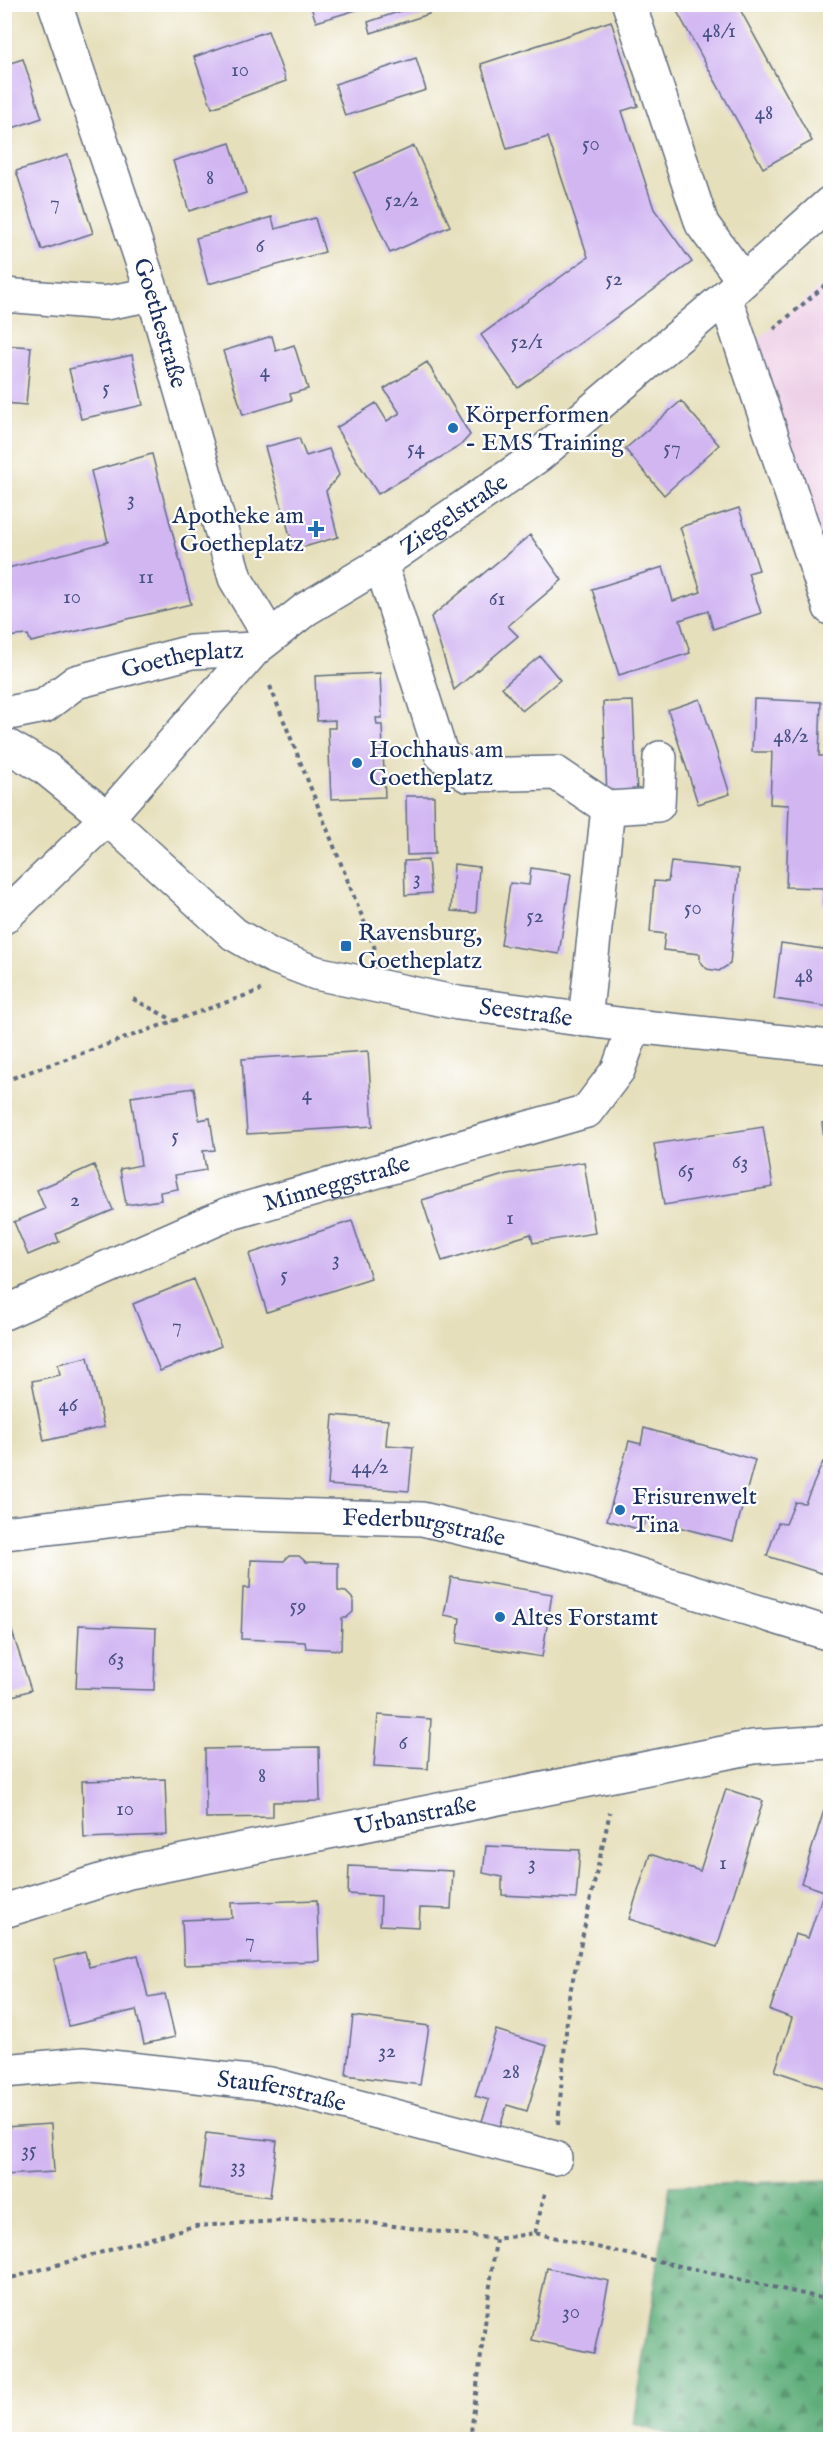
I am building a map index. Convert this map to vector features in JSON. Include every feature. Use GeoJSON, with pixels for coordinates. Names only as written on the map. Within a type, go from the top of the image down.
{"type":"FeatureCollection","features":[{"type":"Feature","properties":{"kind":"street","name":"Goethestraße"},"geometry":{"type":"LineString","coordinates":[[55,4],[153,294],[234,578],[262,643]]}},
{"type":"Feature","properties":{"kind":"street"},"geometry":{"type":"LineString","coordinates":[[629,4],[702,224],[734,288],[743,352],[831,608]]}},
{"type":"Feature","properties":{"kind":"street","name":"Ziegelstraße"},"geometry":{"type":"LineString","coordinates":[[262,643],[306,609],[381,564],[538,456],[831,203]]}},
{"type":"Feature","properties":{"kind":"street"},"geometry":{"type":"LineString","coordinates":[[4,295],[105,303],[153,294]]}},
{"type":"Feature","properties":{"kind":"street"},"geometry":{"type":"LineString","coordinates":[[381,564],[441,754],[467,775],[556,772],[608,808],[658,805],[660,758]]}},
{"type":"Feature","properties":{"kind":"street","name":"Goetheplatz"},"geometry":{"type":"LineString","coordinates":[[4,714],[44,706],[76,682],[191,652],[262,643]]}},
{"type":"Feature","properties":{"kind":"street","name":"Goetheplatz"},"geometry":{"type":"LineString","coordinates":[[4,917],[107,818],[262,643]]}},
{"type":"Feature","properties":{"kind":"street"},"geometry":{"type":"LineString","coordinates":[[4,744],[44,768],[107,818]]}},
{"type":"Feature","properties":{"kind":"street"},"geometry":{"type":"LineString","coordinates":[[585,1020],[608,808]]}},
{"type":"Feature","properties":{"kind":"street","name":"Seestraße"},"geometry":{"type":"LineString","coordinates":[[107,818],[234,934],[272,956],[316,973],[458,1003],[634,1026],[831,1047]]}},
{"type":"Feature","properties":{"kind":"street","name":"Minneggstraße"},"geometry":{"type":"LineString","coordinates":[[4,1313],[228,1214],[587,1111],[618,1070],[634,1026]]}},
{"type":"Feature","properties":{"kind":"street","name":"Federburgstraße"},"geometry":{"type":"LineString","coordinates":[[4,1533],[183,1512],[422,1519],[568,1553],[831,1634]]}},
{"type":"Feature","properties":{"kind":"street","name":"Urbanstraße"},"geometry":{"type":"LineString","coordinates":[[4,1911],[129,1872],[753,1747],[831,1742]]}},
{"type":"Feature","properties":{"kind":"street","name":"Stauferstraße"},"geometry":{"type":"LineString","coordinates":[[4,2071],[83,2064],[270,2084],[555,2158]]}},
{"type":"Feature","properties":{"kind":"path"},"geometry":{"type":"LineString","coordinates":[[743,352],[831,281]]}},
{"type":"Feature","properties":{"kind":"path"},"geometry":{"type":"LineString","coordinates":[[262,643],[391,989]]}},
{"type":"Feature","properties":{"kind":"path"},"geometry":{"type":"LineString","coordinates":[[4,1081],[316,973]]}},
{"type":"Feature","properties":{"kind":"path"},"geometry":{"type":"LineString","coordinates":[[133,999],[175,1021]]}},
{"type":"Feature","properties":{"kind":"path"},"geometry":{"type":"LineString","coordinates":[[535,2233],[555,2158],[569,1997],[618,1775]]}},
{"type":"Feature","properties":{"kind":"path"},"geometry":{"type":"LineString","coordinates":[[4,2280],[194,2226],[332,2217],[496,2239],[535,2233],[831,2300]]}},
{"type":"Feature","properties":{"kind":"path"},"geometry":{"type":"LineString","coordinates":[[470,2439],[496,2239]]}},
{"type":"Feature","properties":{"kind":"shaded area"},"geometry":{"type":"Polygon","coordinates":[[[830,279],[830,608],[743,352],[830,279]]]}},
{"type":"Feature","properties":{"kind":"green space"},"geometry":{"type":"Polygon","coordinates":[[[830,2180],[830,2439],[685,2439],[634,2424],[670,2186],[830,2180]]]}},
{"type":"Feature","properties":{"kind":"building"},"geometry":{"type":"Polygon","coordinates":[[[310,4],[373,4],[373,5],[316,22],[310,4]]]}},
{"type":"Feature","properties":{"kind":"building"},"geometry":{"type":"Polygon","coordinates":[[[426,4],[429,14],[371,33],[368,22],[426,4]]]}},
{"type":"Feature","properties":{"kind":"building"},"geometry":{"type":"Polygon","coordinates":[[[673,4],[737,4],[812,141],[763,168],[673,4]]]}},
{"type":"Feature","properties":{"kind":"building"},"geometry":{"type":"Polygon","coordinates":[[[611,21],[638,106],[622,111],[654,209],[692,262],[518,388],[481,335],[588,257],[548,137],[507,149],[481,64],[611,21]]]}},
{"type":"Feature","properties":{"kind":"building"},"geometry":{"type":"Polygon","coordinates":[[[268,31],[286,81],[212,108],[194,57],[268,31]]]}},
{"type":"Feature","properties":{"kind":"building"},"geometry":{"type":"Polygon","coordinates":[[[416,58],[426,90],[345,116],[335,84],[416,58]]]}},
{"type":"Feature","properties":{"kind":"building"},"geometry":{"type":"Polygon","coordinates":[[[23,59],[42,118],[4,131],[4,65],[23,59]]]}},
{"type":"Feature","properties":{"kind":"building"},"geometry":{"type":"Polygon","coordinates":[[[230,143],[246,193],[189,211],[173,161],[230,143]]]}},
{"type":"Feature","properties":{"kind":"building"},"geometry":{"type":"Polygon","coordinates":[[[414,146],[450,226],[390,253],[354,173],[414,146]]]}},
{"type":"Feature","properties":{"kind":"building"},"geometry":{"type":"Polygon","coordinates":[[[68,155],[93,233],[42,250],[16,171],[68,155]]]}},
{"type":"Feature","properties":{"kind":"building"},"geometry":{"type":"Polygon","coordinates":[[[272,217],[275,229],[315,218],[325,252],[208,284],[196,238],[272,217]]]}},
{"type":"Feature","properties":{"kind":"building"},"geometry":{"type":"Polygon","coordinates":[[[272,336],[276,351],[294,345],[308,389],[290,394],[292,400],[243,415],[223,351],[272,336]]]}},
{"type":"Feature","properties":{"kind":"building"},"geometry":{"type":"Polygon","coordinates":[[[4,345],[31,347],[26,405],[4,403],[4,345]]]}},
{"type":"Feature","properties":{"kind":"building"},"geometry":{"type":"Polygon","coordinates":[[[132,355],[143,405],[81,419],[69,369],[132,355]]]}},
{"type":"Feature","properties":{"kind":"building"},"geometry":{"type":"Polygon","coordinates":[[[427,362],[470,435],[460,446],[378,494],[336,428],[376,403],[387,421],[400,413],[384,389],[427,362]]]}},
{"type":"Feature","properties":{"kind":"building"},"geometry":{"type":"Polygon","coordinates":[[[681,401],[719,445],[664,495],[625,449],[681,401]]]}},
{"type":"Feature","properties":{"kind":"building"},"geometry":{"type":"Polygon","coordinates":[[[299,438],[306,456],[329,449],[339,475],[326,491],[338,537],[294,550],[265,447],[299,438]]]}},
{"type":"Feature","properties":{"kind":"building"},"geometry":{"type":"Polygon","coordinates":[[[152,454],[191,604],[31,642],[28,635],[4,637],[4,569],[108,542],[91,471],[152,454]]]}},
{"type":"Feature","properties":{"kind":"building"},"geometry":{"type":"Polygon","coordinates":[[[739,508],[759,570],[748,573],[761,613],[713,629],[708,611],[680,620],[690,653],[619,675],[592,589],[663,567],[673,601],[701,592],[680,527],[739,508]]]}},
{"type":"Feature","properties":{"kind":"building"},"geometry":{"type":"Polygon","coordinates":[[[530,535],[562,580],[508,626],[518,636],[454,690],[431,617],[530,535]]]}},
{"type":"Feature","properties":{"kind":"building"},"geometry":{"type":"Polygon","coordinates":[[[540,656],[560,680],[522,711],[502,687],[540,656]]]}},
{"type":"Feature","properties":{"kind":"building","name":"Hochhaus am Goetheplatz"},"geometry":{"type":"Polygon","coordinates":[[[380,673],[382,718],[376,718],[377,725],[382,725],[385,797],[331,799],[328,728],[335,728],[335,720],[317,721],[315,676],[380,673]]]}},
{"type":"Feature","properties":{"kind":"building"},"geometry":{"type":"Polygon","coordinates":[[[700,699],[730,794],[698,804],[668,710],[700,699]]]}},
{"type":"Feature","properties":{"kind":"building"},"geometry":{"type":"Polygon","coordinates":[[[754,699],[821,702],[819,756],[830,756],[830,906],[823,905],[824,888],[786,887],[789,805],[770,804],[772,752],[752,752],[754,699]]]}},
{"type":"Feature","properties":{"kind":"building"},"geometry":{"type":"Polygon","coordinates":[[[633,701],[637,794],[607,795],[603,702],[633,701]]]}},
{"type":"Feature","properties":{"kind":"building"},"geometry":{"type":"Polygon","coordinates":[[[406,796],[434,796],[435,854],[407,855],[406,796]]]}},
{"type":"Feature","properties":{"kind":"building"},"geometry":{"type":"Polygon","coordinates":[[[428,860],[431,893],[405,895],[404,861],[428,860]]]}},
{"type":"Feature","properties":{"kind":"building"},"geometry":{"type":"Polygon","coordinates":[[[671,862],[739,869],[730,964],[719,971],[707,969],[700,961],[700,954],[663,950],[665,934],[650,932],[654,881],[668,882],[671,862]]]}},
{"type":"Feature","properties":{"kind":"building"},"geometry":{"type":"Polygon","coordinates":[[[454,864],[479,867],[476,913],[451,911],[454,864]]]}},
{"type":"Feature","properties":{"kind":"building"},"geometry":{"type":"Polygon","coordinates":[[[531,868],[571,874],[559,954],[501,945],[510,883],[529,885],[531,868]]]}},
{"type":"Feature","properties":{"kind":"building"},"geometry":{"type":"Polygon","coordinates":[[[781,943],[830,950],[830,1007],[774,999],[781,943]]]}},
{"type":"Feature","properties":{"kind":"building"},"geometry":{"type":"Polygon","coordinates":[[[368,1051],[373,1126],[247,1134],[242,1059],[368,1051]]]}},
{"type":"Feature","properties":{"kind":"building"},"geometry":{"type":"Polygon","coordinates":[[[194,1088],[199,1120],[210,1118],[215,1150],[203,1151],[206,1170],[175,1175],[178,1189],[160,1192],[161,1200],[126,1205],[120,1169],[141,1165],[131,1097],[194,1088]]]}},
{"type":"Feature","properties":{"kind":"building"},"geometry":{"type":"Polygon","coordinates":[[[830,1122],[830,1156],[826,1156],[822,1123],[830,1122]]]}},
{"type":"Feature","properties":{"kind":"building"},"geometry":{"type":"Polygon","coordinates":[[[763,1127],[773,1187],[664,1205],[654,1144],[763,1127]]]}},
{"type":"Feature","properties":{"kind":"building"},"geometry":{"type":"Polygon","coordinates":[[[584,1162],[595,1233],[533,1243],[531,1234],[442,1261],[422,1200],[507,1174],[584,1162]]]}},
{"type":"Feature","properties":{"kind":"building"},"geometry":{"type":"Polygon","coordinates":[[[94,1165],[113,1210],[56,1234],[59,1242],[28,1255],[14,1222],[45,1209],[37,1190],[94,1165]]]}},
{"type":"Feature","properties":{"kind":"building"},"geometry":{"type":"Polygon","coordinates":[[[352,1221],[371,1278],[267,1312],[249,1254],[352,1221]]]}},
{"type":"Feature","properties":{"kind":"building"},"geometry":{"type":"Polygon","coordinates":[[[194,1279],[221,1346],[160,1371],[133,1304],[194,1279]]]}},
{"type":"Feature","properties":{"kind":"building"},"geometry":{"type":"Polygon","coordinates":[[[88,1357],[104,1427],[44,1441],[32,1381],[60,1375],[58,1364],[88,1357]]]}},
{"type":"Feature","properties":{"kind":"building"},"geometry":{"type":"Polygon","coordinates":[[[333,1415],[388,1420],[386,1445],[413,1447],[409,1491],[328,1485],[333,1415]]]}},
{"type":"Feature","properties":{"kind":"building"},"geometry":{"type":"Polygon","coordinates":[[[644,1428],[755,1460],[733,1541],[646,1519],[641,1530],[607,1520],[629,1441],[641,1444],[644,1428]]]}},
{"type":"Feature","properties":{"kind":"building"},"geometry":{"type":"Polygon","coordinates":[[[823,1462],[830,1465],[830,1576],[767,1556],[778,1523],[786,1524],[795,1502],[805,1503],[823,1462]]]}},
{"type":"Feature","properties":{"kind":"building"},"geometry":{"type":"Polygon","coordinates":[[[289,1556],[299,1556],[306,1562],[338,1563],[338,1591],[346,1592],[353,1599],[353,1612],[346,1618],[342,1618],[341,1650],[306,1648],[305,1642],[241,1639],[243,1588],[250,1588],[251,1560],[284,1561],[289,1556]]]}},
{"type":"Feature","properties":{"kind":"building","name":"Altes Forstamt"},"geometry":{"type":"Polygon","coordinates":[[[451,1577],[552,1594],[542,1657],[457,1643],[460,1618],[444,1615],[451,1577]]]}},
{"type":"Feature","properties":{"kind":"building"},"geometry":{"type":"Polygon","coordinates":[[[9,1622],[31,1690],[4,1699],[4,1623],[9,1622]]]}},
{"type":"Feature","properties":{"kind":"building"},"geometry":{"type":"Polygon","coordinates":[[[79,1625],[156,1628],[154,1690],[76,1688],[79,1625]]]}},
{"type":"Feature","properties":{"kind":"building"},"geometry":{"type":"Polygon","coordinates":[[[378,1715],[431,1719],[428,1769],[374,1766],[378,1715]]]}},
{"type":"Feature","properties":{"kind":"building"},"geometry":{"type":"Polygon","coordinates":[[[319,1747],[320,1801],[273,1802],[273,1817],[206,1818],[205,1749],[319,1747]]]}},
{"type":"Feature","properties":{"kind":"building"},"geometry":{"type":"Polygon","coordinates":[[[165,1779],[167,1835],[84,1838],[82,1781],[165,1779]]]}},
{"type":"Feature","properties":{"kind":"building"},"geometry":{"type":"Polygon","coordinates":[[[726,1789],[763,1801],[717,1947],[629,1919],[650,1854],[700,1871],[726,1789]]]}},
{"type":"Feature","properties":{"kind":"building"},"geometry":{"type":"Polygon","coordinates":[[[826,1804],[830,1805],[830,2072],[825,2088],[775,2071],[792,2018],[770,2010],[795,1934],[808,1938],[824,1891],[801,1883],[826,1804]]]}},
{"type":"Feature","properties":{"kind":"building"},"geometry":{"type":"Polygon","coordinates":[[[486,1846],[580,1850],[576,1899],[502,1895],[502,1877],[483,1873],[486,1846]]]}},
{"type":"Feature","properties":{"kind":"building"},"geometry":{"type":"Polygon","coordinates":[[[349,1866],[453,1871],[451,1909],[420,1908],[419,1927],[380,1925],[381,1896],[348,1894],[349,1866]]]}},
{"type":"Feature","properties":{"kind":"building"},"geometry":{"type":"Polygon","coordinates":[[[317,1900],[319,1961],[184,1965],[182,1920],[232,1918],[231,1903],[317,1900]]]}},
{"type":"Feature","properties":{"kind":"building"},"geometry":{"type":"Polygon","coordinates":[[[85,1952],[89,1967],[138,1955],[148,1997],[165,1994],[175,2037],[144,2044],[136,2010],[69,2026],[54,1960],[85,1952]]]}},
{"type":"Feature","properties":{"kind":"building"},"geometry":{"type":"Polygon","coordinates":[[[353,2016],[429,2026],[420,2085],[346,2075],[353,2016]]]}},
{"type":"Feature","properties":{"kind":"building"},"geometry":{"type":"Polygon","coordinates":[[[496,2030],[547,2046],[527,2111],[507,2105],[499,2130],[481,2124],[489,2100],[475,2096],[496,2030]]]}},
{"type":"Feature","properties":{"kind":"building"},"geometry":{"type":"Polygon","coordinates":[[[51,2124],[54,2172],[4,2175],[4,2127],[51,2124]]]}},
{"type":"Feature","properties":{"kind":"building"},"geometry":{"type":"Polygon","coordinates":[[[206,2133],[277,2141],[270,2197],[199,2188],[206,2133]]]}},
{"type":"Feature","properties":{"kind":"building"},"geometry":{"type":"Polygon","coordinates":[[[547,2268],[609,2281],[594,2353],[532,2340],[547,2268]]]}},
{"type":"Feature","properties":{"kind":"place","name":"Körperformen - EMS Training"},"geometry":{"type":"Point","coordinates":[453,428]}},
{"type":"Feature","properties":{"kind":"place","name":"Apotheke am Goetheplatz"},"geometry":{"type":"Point","coordinates":[316,529]}},
{"type":"Feature","properties":{"kind":"place","name":"Hochhaus am Goetheplatz"},"geometry":{"type":"Point","coordinates":[357,763]}},
{"type":"Feature","properties":{"kind":"place","name":"Ravensburg, Goetheplatz"},"geometry":{"type":"Point","coordinates":[346,946]}},
{"type":"Feature","properties":{"kind":"place","name":"Frisurenwelt Tina"},"geometry":{"type":"Point","coordinates":[620,1510]}},
{"type":"Feature","properties":{"kind":"place","name":"Altes Forstamt"},"geometry":{"type":"Point","coordinates":[500,1617]}}]}
